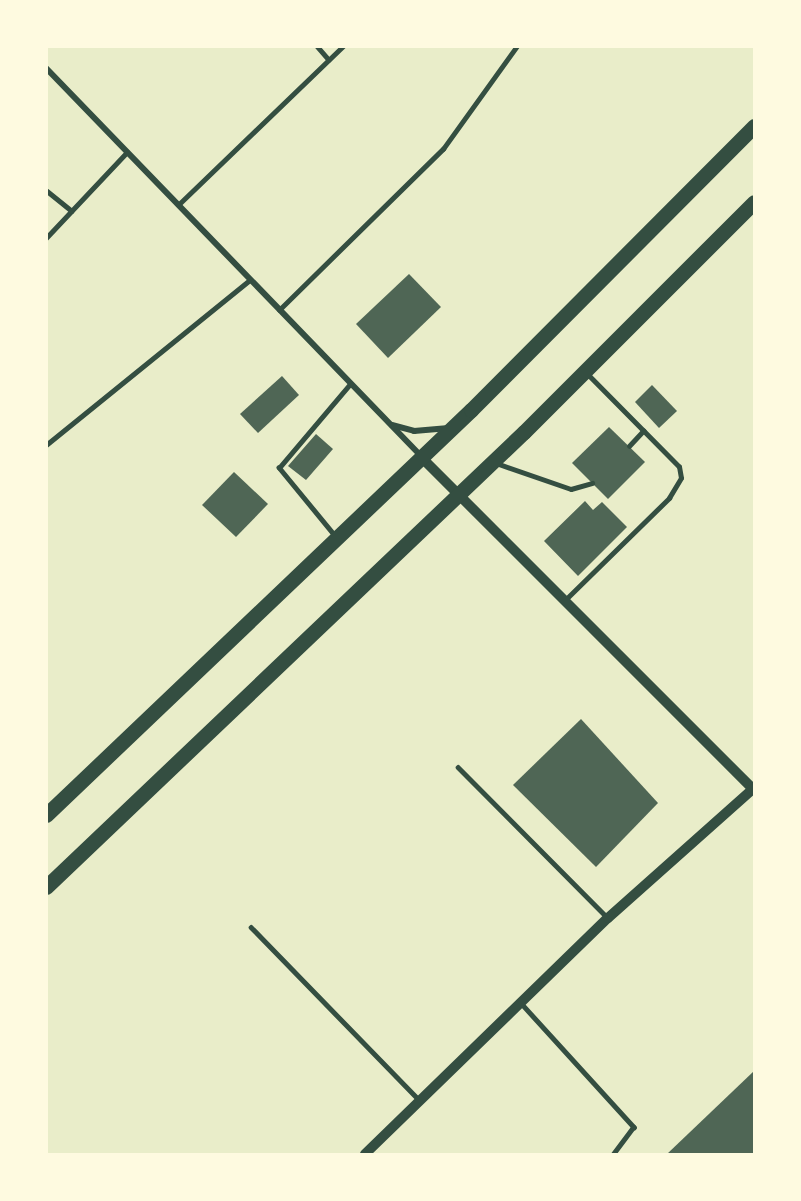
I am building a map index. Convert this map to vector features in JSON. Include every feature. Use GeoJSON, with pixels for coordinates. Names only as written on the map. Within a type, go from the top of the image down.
{"type":"FeatureCollection","features":[{"type":"Feature","properties":{"kind":"main road"},"geometry":{"type":"LineString","coordinates":[[46,815],[456,425],[754,126]]}},
{"type":"Feature","properties":{"kind":"main road"},"geometry":{"type":"LineString","coordinates":[[46,887],[459,495],[754,202]]}},
{"type":"Feature","properties":{"kind":"street"},"geometry":{"type":"LineString","coordinates":[[46,68],[388,424],[754,789],[608,918],[365,1155]]}},
{"type":"Feature","properties":{"kind":"street"},"geometry":{"type":"LineString","coordinates":[[388,424],[425,431],[456,425]]}},
{"type":"Feature","properties":{"kind":"lane"},"geometry":{"type":"LineString","coordinates":[[317,46],[329,60]]}},
{"type":"Feature","properties":{"kind":"lane"},"geometry":{"type":"LineString","coordinates":[[178,205],[343,46]]}},
{"type":"Feature","properties":{"kind":"lane"},"geometry":{"type":"LineString","coordinates":[[279,310],[443,149],[517,46]]}},
{"type":"Feature","properties":{"kind":"lane"},"geometry":{"type":"LineString","coordinates":[[46,238],[127,152]]}},
{"type":"Feature","properties":{"kind":"lane"},"geometry":{"type":"LineString","coordinates":[[46,190],[72,211]]}},
{"type":"Feature","properties":{"kind":"lane"},"geometry":{"type":"LineString","coordinates":[[46,445],[250,280]]}},
{"type":"Feature","properties":{"kind":"lane"},"geometry":{"type":"LineString","coordinates":[[564,601],[676,489],[679,467],[585,372]]}},
{"type":"Feature","properties":{"kind":"lane"},"geometry":{"type":"LineString","coordinates":[[338,539],[279,468],[350,384]]}},
{"type":"Feature","properties":{"kind":"lane"},"geometry":{"type":"LineString","coordinates":[[628,446],[643,431]]}},
{"type":"Feature","properties":{"kind":"lane"},"geometry":{"type":"LineString","coordinates":[[493,462],[571,489],[592,483]]}},
{"type":"Feature","properties":{"kind":"lane"},"geometry":{"type":"LineString","coordinates":[[458,767],[608,918]]}},
{"type":"Feature","properties":{"kind":"lane"},"geometry":{"type":"LineString","coordinates":[[250,927],[420,1101]]}},
{"type":"Feature","properties":{"kind":"lane"},"geometry":{"type":"LineString","coordinates":[[520,1003],[634,1127],[614,1155]]}},
{"type":"Feature","properties":{"kind":"building"},"geometry":{"type":"Polygon","coordinates":[[[409,274],[441,307],[388,358],[356,324],[409,274]]]}},
{"type":"Feature","properties":{"kind":"building"},"geometry":{"type":"Polygon","coordinates":[[[282,376],[299,395],[258,433],[240,414],[282,376]]]}},
{"type":"Feature","properties":{"kind":"building"},"geometry":{"type":"Polygon","coordinates":[[[652,385],[677,411],[659,428],[635,402],[652,385]]]}},
{"type":"Feature","properties":{"kind":"building"},"geometry":{"type":"Polygon","coordinates":[[[609,427],[645,462],[608,499],[572,463],[609,427]]]}},
{"type":"Feature","properties":{"kind":"building"},"geometry":{"type":"Polygon","coordinates":[[[316,434],[333,449],[306,480],[288,466],[316,434]]]}},
{"type":"Feature","properties":{"kind":"building"},"geometry":{"type":"Polygon","coordinates":[[[234,472],[268,504],[236,537],[202,505],[234,472]]]}},
{"type":"Feature","properties":{"kind":"building"},"geometry":{"type":"Polygon","coordinates":[[[585,501],[593,510],[602,502],[627,527],[578,576],[544,541],[585,501]]]}},
{"type":"Feature","properties":{"kind":"building"},"geometry":{"type":"Polygon","coordinates":[[[581,719],[658,803],[596,867],[513,785],[581,719]]]}},
{"type":"Feature","properties":{"kind":"building"},"geometry":{"type":"Polygon","coordinates":[[[754,1071],[754,1154],[667,1154],[754,1071]]]}}]}
